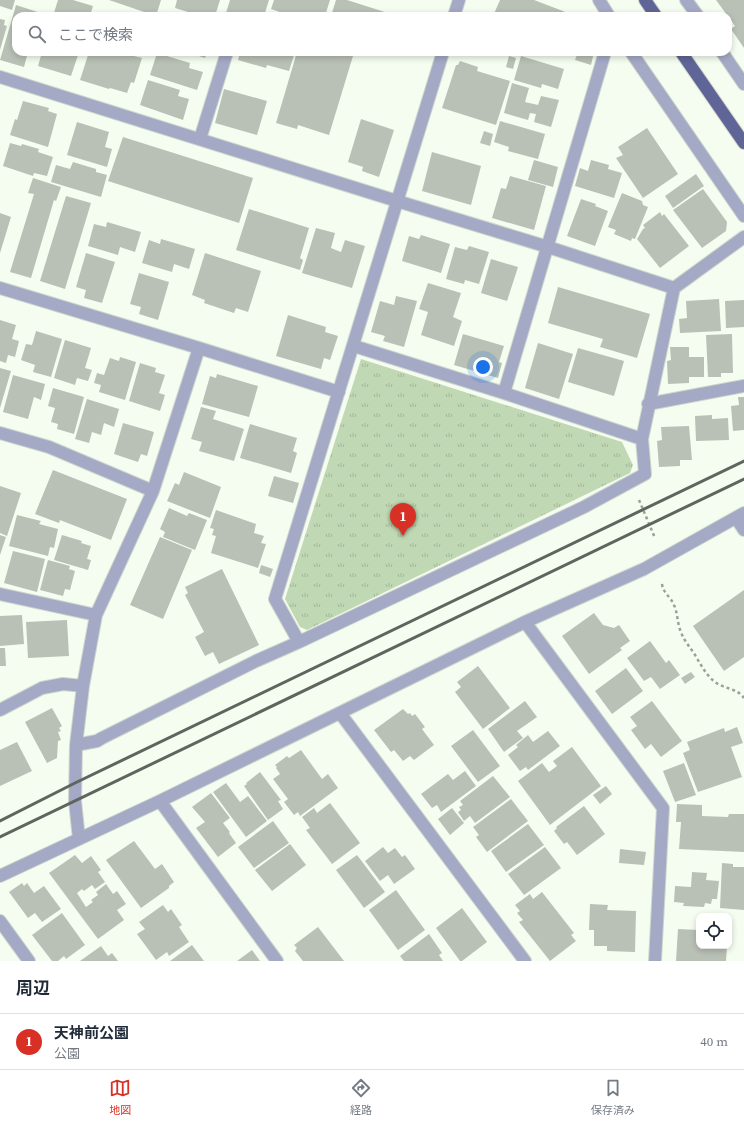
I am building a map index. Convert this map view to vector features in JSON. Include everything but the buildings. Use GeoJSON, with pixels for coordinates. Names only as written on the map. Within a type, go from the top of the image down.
{"type":"FeatureCollection","features":[{"type":"Feature","properties":{"kind":"main road"},"geometry":{"type":"LineString","coordinates":[[645,0],[653,12]]}},
{"type":"Feature","properties":{"kind":"main road"},"geometry":{"type":"LineString","coordinates":[[684,56],[744,144]]}},
{"type":"Feature","properties":{"kind":"street"},"geometry":{"type":"LineString","coordinates":[[455,12],[459,0]]}},
{"type":"Feature","properties":{"kind":"street"},"geometry":{"type":"LineString","coordinates":[[599,0],[607,12]]}},
{"type":"Feature","properties":{"kind":"street"},"geometry":{"type":"LineString","coordinates":[[686,0],[695,12]]}},
{"type":"Feature","properties":{"kind":"street"},"geometry":{"type":"LineString","coordinates":[[200,139],[226,56]]}},
{"type":"Feature","properties":{"kind":"street"},"geometry":{"type":"LineString","coordinates":[[299,642],[275,599],[354,346],[442,56]]}},
{"type":"Feature","properties":{"kind":"street"},"geometry":{"type":"LineString","coordinates":[[504,393],[604,56]]}},
{"type":"Feature","properties":{"kind":"street"},"geometry":{"type":"LineString","coordinates":[[634,56],[744,216]]}},
{"type":"Feature","properties":{"kind":"street"},"geometry":{"type":"LineString","coordinates":[[725,56],[744,84]]}},
{"type":"Feature","properties":{"kind":"street"},"geometry":{"type":"LineString","coordinates":[[0,77],[548,247],[674,288]]}},
{"type":"Feature","properties":{"kind":"street"},"geometry":{"type":"LineString","coordinates":[[76,744],[97,741],[256,661],[584,507],[645,474],[642,439],[648,404],[674,288],[744,237]]}},
{"type":"Feature","properties":{"kind":"street"},"geometry":{"type":"LineString","coordinates":[[0,288],[339,392]]}},
{"type":"Feature","properties":{"kind":"street"},"geometry":{"type":"LineString","coordinates":[[354,346],[504,393],[642,439]]}},
{"type":"Feature","properties":{"kind":"street"},"geometry":{"type":"LineString","coordinates":[[79,839],[75,802],[76,744],[83,686],[96,615],[153,491],[199,348]]}},
{"type":"Feature","properties":{"kind":"street"},"geometry":{"type":"LineString","coordinates":[[648,404],[744,386]]}},
{"type":"Feature","properties":{"kind":"street"},"geometry":{"type":"LineString","coordinates":[[0,433],[48,447],[153,491]]}},
{"type":"Feature","properties":{"kind":"street"},"geometry":{"type":"LineString","coordinates":[[0,876],[160,801],[525,622],[644,569],[740,515],[744,530]]}},
{"type":"Feature","properties":{"kind":"street"},"geometry":{"type":"LineString","coordinates":[[0,594],[96,615]]}},
{"type":"Feature","properties":{"kind":"street"},"geometry":{"type":"LineString","coordinates":[[525,622],[663,808],[655,961]]}},
{"type":"Feature","properties":{"kind":"street"},"geometry":{"type":"LineString","coordinates":[[0,710],[42,688],[63,684],[83,686]]}},
{"type":"Feature","properties":{"kind":"street"},"geometry":{"type":"LineString","coordinates":[[340,713],[525,961]]}},
{"type":"Feature","properties":{"kind":"street"},"geometry":{"type":"LineString","coordinates":[[160,801],[277,961]]}},
{"type":"Feature","properties":{"kind":"street"},"geometry":{"type":"LineString","coordinates":[[0,921],[30,961]]}},
{"type":"Feature","properties":{"kind":"path"},"geometry":{"type":"LineString","coordinates":[[632,481],[658,561],[662,586],[673,603],[677,613],[680,630],[685,642],[708,676],[716,683],[732,689],[744,698]]}},
{"type":"Feature","properties":{"kind":"green space"},"geometry":{"type":"Polygon","coordinates":[[[361,359],[622,442],[633,465],[630,473],[307,630],[300,627],[285,599],[361,359]]]}},
{"type":"Feature","properties":{"kind":"railway"},"geometry":{"type":"LineString","coordinates":[[0,821],[75,783],[744,461]]}},
{"type":"Feature","properties":{"kind":"railway"},"geometry":{"type":"LineString","coordinates":[[0,837],[744,479]]}},
{"type":"Feature","properties":{"kind":"place","name":"天神前公園"},"geometry":{"type":"Point","coordinates":[403,536]}}]}
